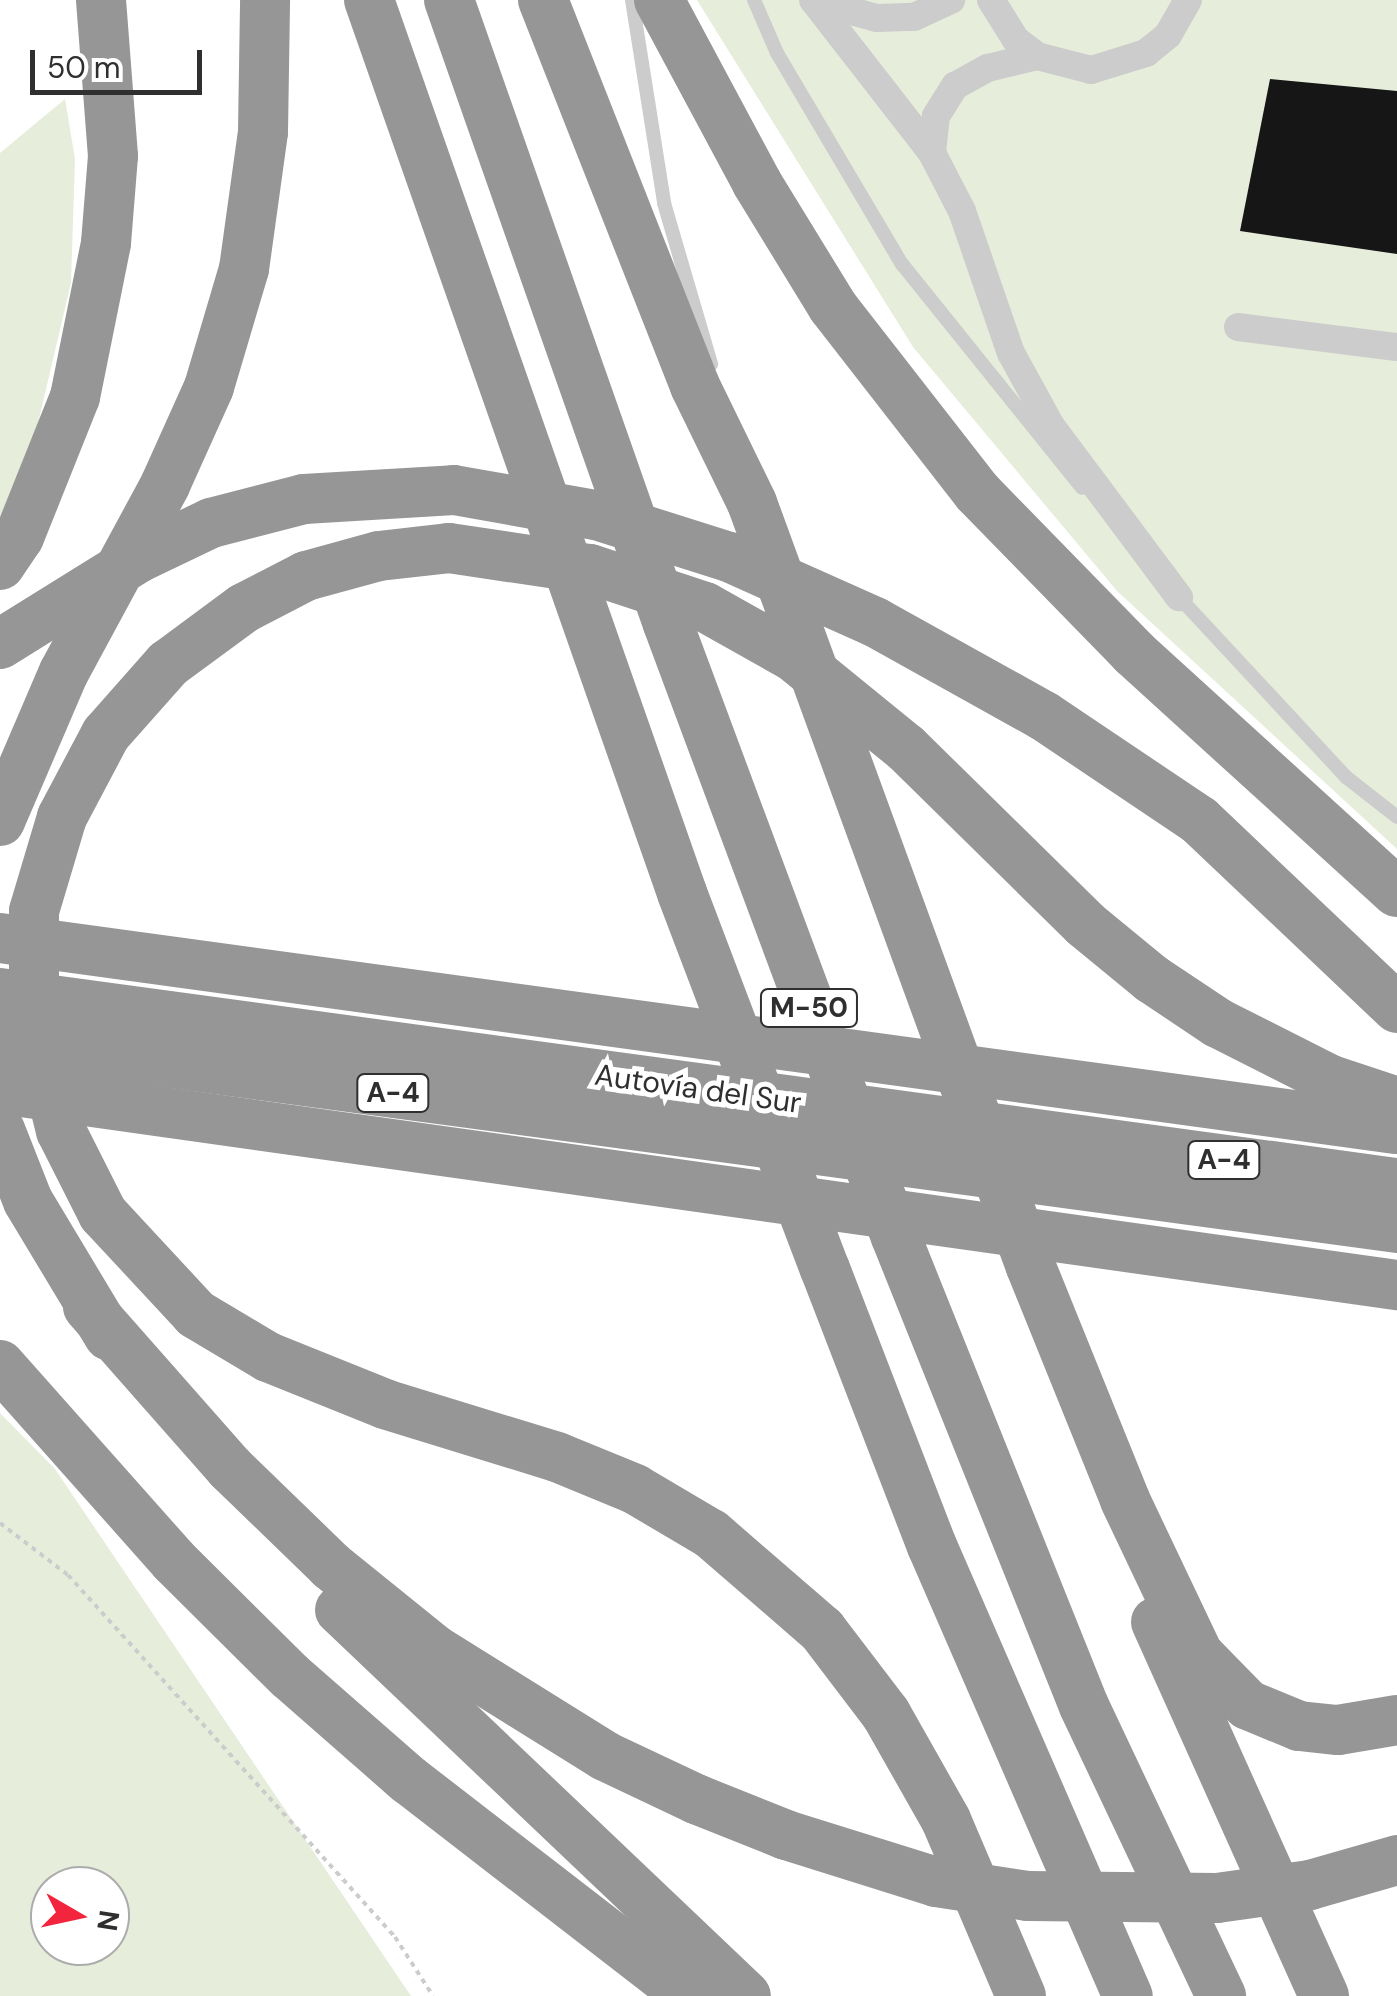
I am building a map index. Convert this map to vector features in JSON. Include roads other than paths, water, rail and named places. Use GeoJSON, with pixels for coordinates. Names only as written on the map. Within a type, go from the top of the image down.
{"type":"FeatureCollection","features":[{"type":"Feature","properties":{"kind":"highway"},"geometry":{"type":"LineString","coordinates":[[78,0],[106,243]]}},
{"type":"Feature","properties":{"kind":"highway"},"geometry":{"type":"LineString","coordinates":[[0,565],[20,536],[76,397],[106,243],[113,156],[102,0]]}},
{"type":"Feature","properties":{"kind":"highway"},"geometry":{"type":"LineString","coordinates":[[246,0],[263,132]]}},
{"type":"Feature","properties":{"kind":"highway"},"geometry":{"type":"LineString","coordinates":[[0,821],[64,672],[165,485],[208,387],[244,268],[263,132],[265,0]]}},
{"type":"Feature","properties":{"kind":"highway","name":"M-50"},"geometry":{"type":"LineString","coordinates":[[369,0],[682,894],[932,1546],[1128,1996]]}},
{"type":"Feature","properties":{"kind":"highway","name":"M-50"},"geometry":{"type":"LineString","coordinates":[[450,0],[654,587],[896,1237],[1084,1706],[1221,1996]]}},
{"type":"Feature","properties":{"kind":"highway"},"geometry":{"type":"LineString","coordinates":[[543,0],[695,386],[752,504],[1031,1267],[1171,1666],[1324,1996]]}},
{"type":"Feature","properties":{"kind":"highway"},"geometry":{"type":"LineString","coordinates":[[654,6],[833,307],[978,492],[1134,653],[1397,892]]}},
{"type":"Feature","properties":{"kind":"highway"},"geometry":{"type":"LineString","coordinates":[[0,644],[63,599],[211,523],[304,499],[454,490],[596,516],[729,557],[875,622],[1044,716],[1198,820],[1397,1008]]}},
{"type":"Feature","properties":{"kind":"highway"},"geometry":{"type":"LineString","coordinates":[[1022,1996],[946,1820],[886,1714],[822,1630],[711,1534],[635,1490],[285,1364],[196,1314],[103,1214],[61,1132],[34,1021],[34,911],[62,817],[106,734],[168,664],[244,608],[306,576],[379,556],[449,548],[590,569],[705,607],[794,657],[906,748],[1085,924],[1152,979],[1218,1022],[1315,1072],[1397,1102]]}},
{"type":"Feature","properties":{"kind":"highway"},"geometry":{"type":"LineString","coordinates":[[0,938],[1397,1129]]}},
{"type":"Feature","properties":{"kind":"highway","name":"Autovía del Sur"},"geometry":{"type":"LineString","coordinates":[[0,993],[120,1030],[668,1132],[1397,1228]]}},
{"type":"Feature","properties":{"kind":"highway","name":"Autovía del Sur"},"geometry":{"type":"LineString","coordinates":[[0,1040],[120,1030],[640,1081],[1397,1183]]}},
{"type":"Feature","properties":{"kind":"highway"},"geometry":{"type":"LineString","coordinates":[[0,1089],[1397,1285]]}},
{"type":"Feature","properties":{"kind":"highway"},"geometry":{"type":"LineString","coordinates":[[0,1130],[28,1200],[88,1308],[214,1485],[746,1996]]}},
{"type":"Feature","properties":{"kind":"highway"},"geometry":{"type":"LineString","coordinates":[[1216,1259],[1397,1315]]}},
{"type":"Feature","properties":{"kind":"highway"},"geometry":{"type":"LineString","coordinates":[[1031,1267],[1124,1500],[1198,1654],[1248,1705],[1299,1726],[1338,1730],[1397,1720]]}},
{"type":"Feature","properties":{"kind":"highway"},"geometry":{"type":"LineString","coordinates":[[88,1308],[230,1468],[332,1566],[513,1704],[696,1799],[786,1835],[936,1882],[1126,1902],[1310,1885],[1397,1860]]}},
{"type":"Feature","properties":{"kind":"highway"},"geometry":{"type":"LineString","coordinates":[[0,1365],[174,1561],[290,1676],[409,1780],[688,1996]]}},
{"type":"Feature","properties":{"kind":"street"},"geometry":{"type":"LineString","coordinates":[[813,0],[932,153],[962,211],[1011,353],[1051,426],[1179,597]]}},
{"type":"Feature","properties":{"kind":"street"},"geometry":{"type":"LineString","coordinates":[[813,0],[876,18],[914,18],[951,0]]}},
{"type":"Feature","properties":{"kind":"street"},"geometry":{"type":"LineString","coordinates":[[991,0],[1016,40],[1037,56],[1091,70],[1120,65],[1157,44],[1191,4]]}},
{"type":"Feature","properties":{"kind":"street"},"geometry":{"type":"LineString","coordinates":[[932,153],[936,116],[955,86],[988,68],[1037,56]]}},
{"type":"Feature","properties":{"kind":"street"},"geometry":{"type":"LineString","coordinates":[[1238,327],[1397,347]]}},
{"type":"Feature","properties":{"kind":"lane"},"geometry":{"type":"LineString","coordinates":[[754,0],[777,52],[902,264],[1036,436],[1346,777],[1397,817]]}},
{"type":"Feature","properties":{"kind":"lane"},"geometry":{"type":"LineString","coordinates":[[654,6],[664,203],[752,504]]}}]}
